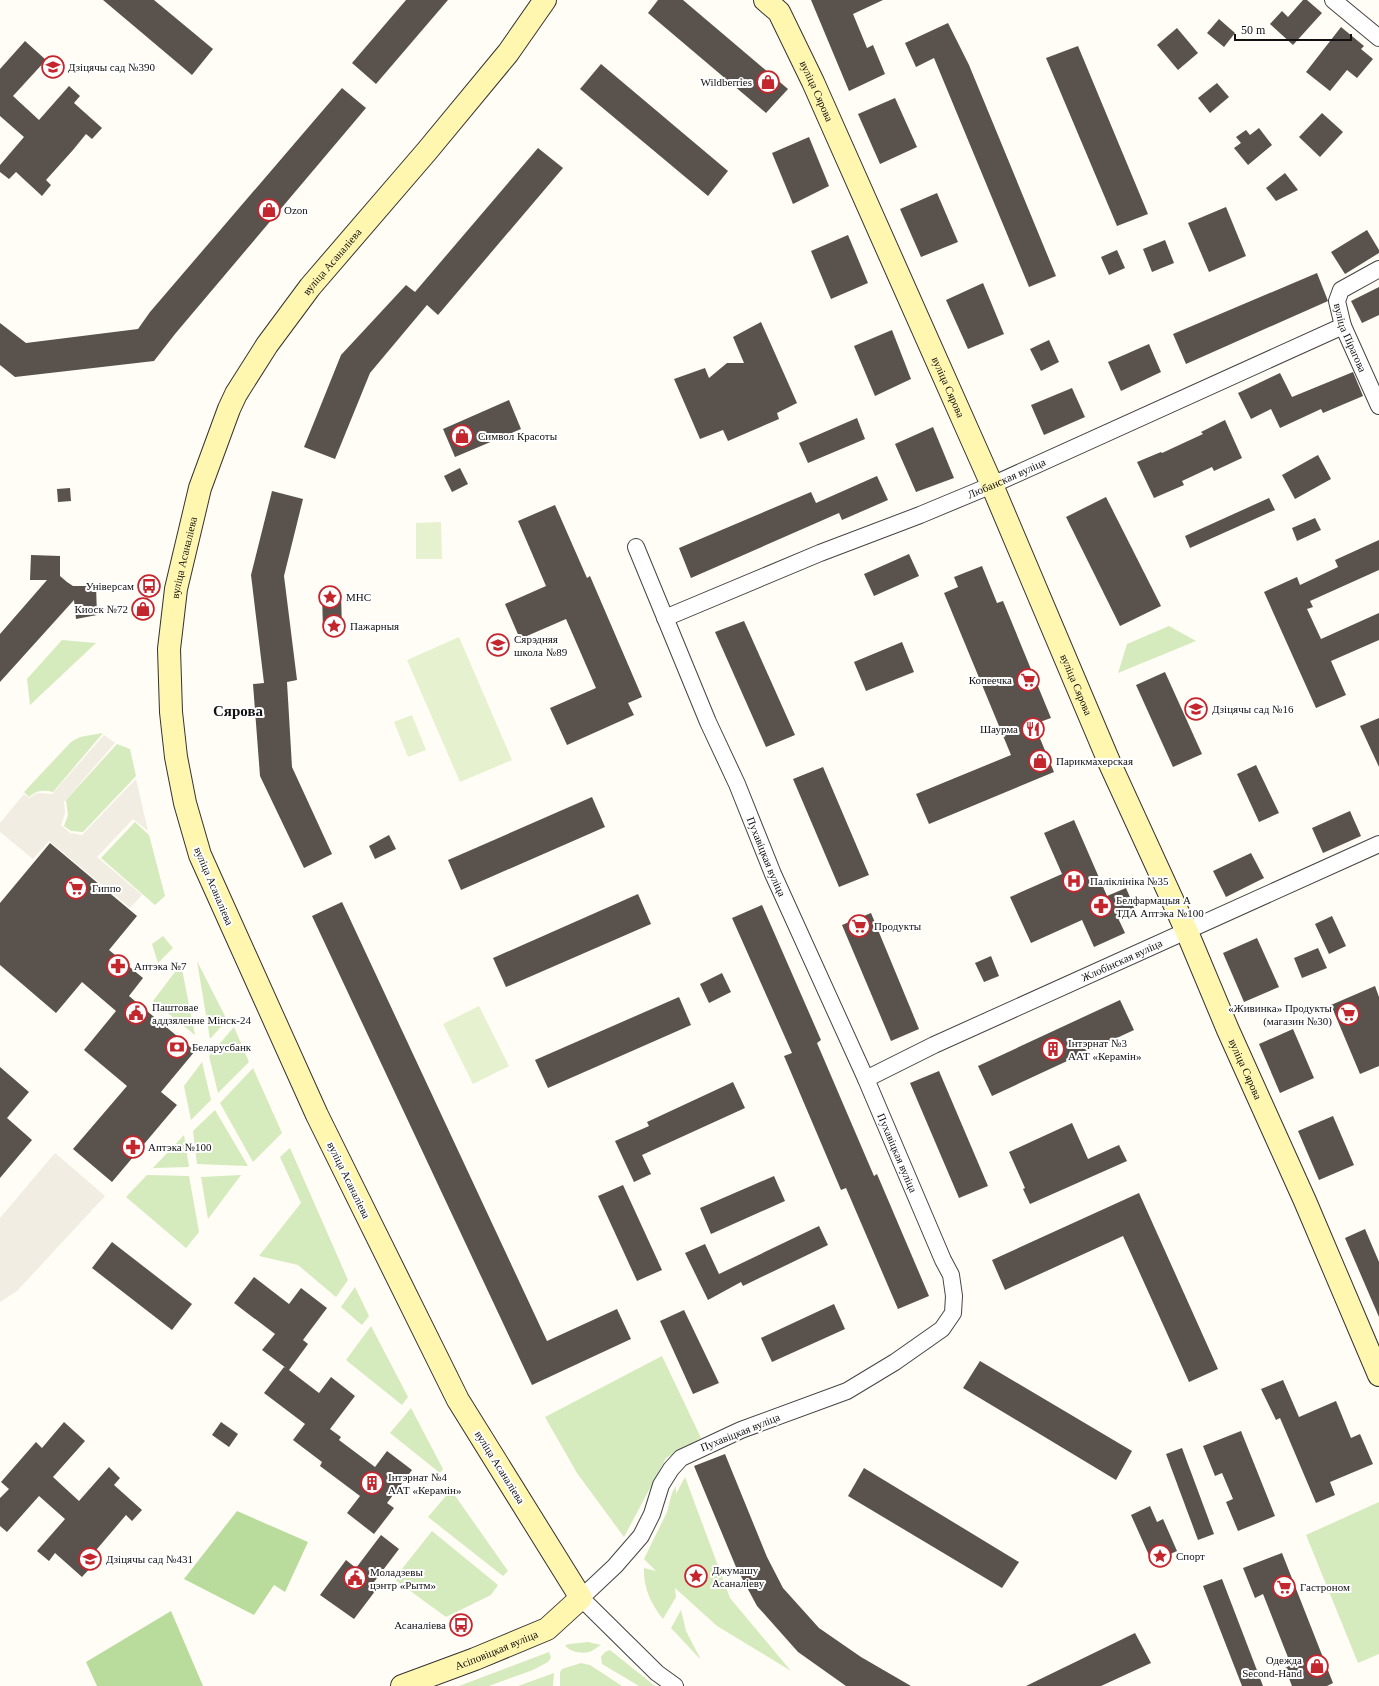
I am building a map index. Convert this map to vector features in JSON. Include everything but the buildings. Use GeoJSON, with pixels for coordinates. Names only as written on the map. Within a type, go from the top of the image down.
{"type":"FeatureCollection","features":[{"type":"Feature","properties":{"kind":"main road","name":"вуліца Асаналіева"},"geometry":{"type":"LineString","coordinates":[[545,0],[515,45],[310,287],[268,345],[236,394],[200,488],[176,589],[169,649],[171,712],[178,765],[185,803],[200,855],[317,1115],[458,1400],[581,1598]]}},
{"type":"Feature","properties":{"kind":"main road","name":"вуліца Асаналіева"},"geometry":{"type":"LineString","coordinates":[[515,45],[562,0]]}},
{"type":"Feature","properties":{"kind":"main road","name":"вуліца Сярова"},"geometry":{"type":"LineString","coordinates":[[765,0],[779,12],[813,82],[992,485],[1110,764],[1187,932],[1228,1030],[1308,1208],[1379,1375]]}},
{"type":"Feature","properties":{"kind":"main road","name":"Асіповіцкая вуліца"},"geometry":{"type":"LineString","coordinates":[[402,1686],[548,1630],[581,1598]]}},
{"type":"Feature","properties":{"kind":"street"},"geometry":{"type":"LineString","coordinates":[[1333,0],[1379,38]]}},
{"type":"Feature","properties":{"kind":"street","name":"вуліца Пірагова"},"geometry":{"type":"LineString","coordinates":[[1379,269],[1341,290],[1337,301],[1343,326],[1379,406]]}},
{"type":"Feature","properties":{"kind":"street","name":"Любанская вуліца"},"geometry":{"type":"LineString","coordinates":[[665,618],[820,553],[920,515],[992,485],[1343,326]]}},
{"type":"Feature","properties":{"kind":"street","name":"Пухавіцкая вуліца"},"geometry":{"type":"LineString","coordinates":[[581,1598],[615,1566],[641,1536],[652,1514],[661,1485],[670,1469],[681,1458],[742,1430],[847,1391],[895,1362],[942,1329],[953,1313],[954,1296],[951,1275],[943,1260],[866,1079],[773,874],[737,784],[708,722],[636,547]]}},
{"type":"Feature","properties":{"kind":"street","name":"Жлобінская вуліца"},"geometry":{"type":"LineString","coordinates":[[866,1079],[934,1045],[1379,844]]}},
{"type":"Feature","properties":{"kind":"street","name":"вуліца Асаналіева"},"geometry":{"type":"LineString","coordinates":[[581,1598],[657,1673],[675,1686]]}},
{"type":"Feature","properties":{"kind":"green space"},"geometry":{"type":"Polygon","coordinates":[[[441,522],[442,559],[416,559],[416,523],[441,522]]]}},
{"type":"Feature","properties":{"kind":"green space"},"geometry":{"type":"Polygon","coordinates":[[[1169,626],[1196,641],[1118,673],[1127,644],[1169,626]]]}},
{"type":"Feature","properties":{"kind":"green space"},"geometry":{"type":"Polygon","coordinates":[[[459,637],[512,760],[460,782],[407,660],[459,637]]]}},
{"type":"Feature","properties":{"kind":"green space"},"geometry":{"type":"Polygon","coordinates":[[[62,640],[96,643],[30,705],[27,679],[62,640]]]}},
{"type":"Feature","properties":{"kind":"green space"},"geometry":{"type":"Polygon","coordinates":[[[412,715],[426,750],[408,757],[394,722],[412,715]]]}},
{"type":"Feature","properties":{"kind":"green space"},"geometry":{"type":"Polygon","coordinates":[[[103,733],[53,792],[41,791],[29,797],[24,792],[71,742],[80,737],[103,733]]]}},
{"type":"Feature","properties":{"kind":"green space"},"geometry":{"type":"Polygon","coordinates":[[[117,744],[130,749],[136,776],[83,832],[71,831],[64,826],[68,815],[66,800],[117,744]]]}},
{"type":"Feature","properties":{"kind":"green space"},"geometry":{"type":"Polygon","coordinates":[[[135,822],[149,835],[165,896],[155,905],[101,858],[135,822]]]}},
{"type":"Feature","properties":{"kind":"green space"},"geometry":{"type":"Polygon","coordinates":[[[163,936],[173,948],[158,963],[152,944],[163,936]]]}},
{"type":"Feature","properties":{"kind":"green space"},"geometry":{"type":"Polygon","coordinates":[[[197,961],[227,1020],[210,1039],[197,961]]]}},
{"type":"Feature","properties":{"kind":"green space"},"geometry":{"type":"Polygon","coordinates":[[[181,964],[195,1035],[153,1001],[181,964]]]}},
{"type":"Feature","properties":{"kind":"green space"},"geometry":{"type":"Polygon","coordinates":[[[479,1006],[509,1066],[473,1084],[443,1024],[479,1006]]]}},
{"type":"Feature","properties":{"kind":"green space"},"geometry":{"type":"Polygon","coordinates":[[[234,1027],[249,1062],[218,1093],[209,1056],[234,1027]]]}},
{"type":"Feature","properties":{"kind":"green space"},"geometry":{"type":"Polygon","coordinates":[[[202,1062],[211,1100],[191,1120],[184,1086],[202,1062]]]}},
{"type":"Feature","properties":{"kind":"green space"},"geometry":{"type":"Polygon","coordinates":[[[253,1068],[282,1133],[253,1162],[220,1103],[253,1068]]]}},
{"type":"Feature","properties":{"kind":"green space"},"geometry":{"type":"Polygon","coordinates":[[[215,1110],[248,1166],[197,1164],[193,1131],[215,1110]]]}},
{"type":"Feature","properties":{"kind":"green space"},"geometry":{"type":"Polygon","coordinates":[[[184,1135],[189,1167],[153,1168],[184,1135]]]}},
{"type":"Feature","properties":{"kind":"green space"},"geometry":{"type":"Polygon","coordinates":[[[290,1148],[348,1280],[336,1297],[298,1265],[259,1256],[301,1203],[280,1157],[290,1148]]]}},
{"type":"Feature","properties":{"kind":"green space"},"geometry":{"type":"Polygon","coordinates":[[[147,1175],[189,1176],[199,1232],[186,1248],[126,1197],[147,1175]]]}},
{"type":"Feature","properties":{"kind":"green space"},"geometry":{"type":"Polygon","coordinates":[[[241,1175],[208,1219],[201,1177],[241,1175]]]}},
{"type":"Feature","properties":{"kind":"green space"},"geometry":{"type":"Polygon","coordinates":[[[355,1287],[369,1316],[362,1325],[341,1307],[355,1287]]]}},
{"type":"Feature","properties":{"kind":"green space"},"geometry":{"type":"Polygon","coordinates":[[[371,1326],[408,1397],[402,1405],[346,1360],[371,1326]]]}},
{"type":"Feature","properties":{"kind":"green space"},"geometry":{"type":"Polygon","coordinates":[[[662,1356],[701,1438],[666,1458],[624,1537],[577,1473],[545,1417],[662,1356]]]}},
{"type":"Feature","properties":{"kind":"green space"},"geometry":{"type":"Polygon","coordinates":[[[411,1408],[443,1469],[440,1473],[390,1433],[411,1408]]]}},
{"type":"Feature","properties":{"kind":"green space"},"geometry":{"type":"Polygon","coordinates":[[[685,1477],[730,1598],[791,1671],[717,1626],[675,1588],[676,1597],[663,1619],[651,1601],[646,1589],[644,1568],[656,1571],[644,1559],[667,1512],[672,1493],[676,1486],[676,1494],[685,1477]]]}},
{"type":"Feature","properties":{"kind":"green space"},"geometry":{"type":"Polygon","coordinates":[[[451,1490],[508,1571],[503,1576],[428,1517],[451,1490]]]}},
{"type":"Feature","properties":{"kind":"green space"},"geometry":{"type":"Polygon","coordinates":[[[1379,1502],[1379,1654],[1358,1663],[1306,1535],[1379,1502]]]}},
{"type":"Feature","properties":{"kind":"green space"},"geometry":{"type":"Polygon","coordinates":[[[237,1511],[308,1542],[285,1592],[274,1585],[254,1615],[184,1579],[237,1511]]]}},
{"type":"Feature","properties":{"kind":"green space"},"geometry":{"type":"Polygon","coordinates":[[[432,1531],[498,1585],[491,1595],[446,1617],[394,1579],[432,1531]]]}},
{"type":"Feature","properties":{"kind":"green space"},"geometry":{"type":"Polygon","coordinates":[[[681,1610],[686,1631],[701,1660],[671,1628],[681,1610]]]}},
{"type":"Feature","properties":{"kind":"green space"},"geometry":{"type":"Polygon","coordinates":[[[171,1611],[203,1686],[97,1686],[86,1662],[171,1611]]]}},
{"type":"Feature","properties":{"kind":"green space"},"geometry":{"type":"Polygon","coordinates":[[[588,1642],[601,1645],[586,1653],[583,1653],[573,1651],[565,1645],[569,1644],[588,1642]]]}},
{"type":"Feature","properties":{"kind":"green space"},"geometry":{"type":"Polygon","coordinates":[[[610,1650],[655,1686],[639,1686],[602,1664],[601,1657],[605,1652],[610,1650]]]}},
{"type":"Feature","properties":{"kind":"green space"},"geometry":{"type":"Polygon","coordinates":[[[549,1652],[551,1658],[548,1662],[533,1670],[489,1686],[459,1686],[549,1652]]]}},
{"type":"Feature","properties":{"kind":"green space"},"geometry":{"type":"Polygon","coordinates":[[[581,1663],[590,1665],[622,1686],[560,1686],[560,1672],[562,1669],[581,1663]]]}},
{"type":"Feature","properties":{"kind":"green space"},"geometry":{"type":"Polygon","coordinates":[[[554,1673],[553,1686],[518,1686],[554,1673]]]}},
{"type":"Feature","properties":{"kind":"shaded area"},"geometry":{"type":"Polygon","coordinates":[[[104,735],[115,743],[64,802],[65,813],[61,825],[70,833],[82,835],[136,779],[148,831],[133,819],[97,857],[142,895],[130,908],[49,841],[33,859],[0,832],[0,823],[24,794],[29,798],[40,793],[52,794],[104,735]]]}},
{"type":"Feature","properties":{"kind":"shaded area"},"geometry":{"type":"Polygon","coordinates":[[[55,1153],[105,1196],[17,1291],[0,1302],[0,1218],[55,1153]]]}},
{"type":"Feature","properties":{"kind":"place","name":"Дзіцячы сад №390"},"geometry":{"type":"Point","coordinates":[53,67]}},
{"type":"Feature","properties":{"kind":"place","name":"Wildberries"},"geometry":{"type":"Point","coordinates":[768,82]}},
{"type":"Feature","properties":{"kind":"place","name":"Ozon"},"geometry":{"type":"Point","coordinates":[269,210]}},
{"type":"Feature","properties":{"kind":"place","name":"Символ Красоты"},"geometry":{"type":"Point","coordinates":[462,436]}},
{"type":"Feature","properties":{"kind":"place","name":"Універсам"},"geometry":{"type":"Point","coordinates":[149,586]}},
{"type":"Feature","properties":{"kind":"place","name":"МНС"},"geometry":{"type":"Point","coordinates":[330,597]}},
{"type":"Feature","properties":{"kind":"place","name":"Киоск №72"},"geometry":{"type":"Point","coordinates":[143,609]}},
{"type":"Feature","properties":{"kind":"place","name":"Пажарныя"},"geometry":{"type":"Point","coordinates":[334,626]}},
{"type":"Feature","properties":{"kind":"place","name":"Сярэдняя школа №89"},"geometry":{"type":"Point","coordinates":[498,645]}},
{"type":"Feature","properties":{"kind":"place","name":"Копеечка"},"geometry":{"type":"Point","coordinates":[1028,680]}},
{"type":"Feature","properties":{"kind":"place","name":"Дзіцячы сад №16"},"geometry":{"type":"Point","coordinates":[1196,709]}},
{"type":"Feature","properties":{"kind":"place","name":"Шаурма"},"geometry":{"type":"Point","coordinates":[1033,729]}},
{"type":"Feature","properties":{"kind":"place","name":"Парикмахерская"},"geometry":{"type":"Point","coordinates":[1040,761]}},
{"type":"Feature","properties":{"kind":"place","name":"Паліклініка №35"},"geometry":{"type":"Point","coordinates":[1074,881]}},
{"type":"Feature","properties":{"kind":"place","name":"Гиппо"},"geometry":{"type":"Point","coordinates":[76,888]}},
{"type":"Feature","properties":{"kind":"place","name":"Белфармацыя А ТДА Аптэка №100"},"geometry":{"type":"Point","coordinates":[1101,906]}},
{"type":"Feature","properties":{"kind":"place","name":"Продукты"},"geometry":{"type":"Point","coordinates":[859,926]}},
{"type":"Feature","properties":{"kind":"place","name":"Аптэка №7"},"geometry":{"type":"Point","coordinates":[118,966]}},
{"type":"Feature","properties":{"kind":"place","name":"Паштовае аддзяленне Мінск-24"},"geometry":{"type":"Point","coordinates":[136,1013]}},
{"type":"Feature","properties":{"kind":"place","name":"«Живинка» Продукты (магазин №30)"},"geometry":{"type":"Point","coordinates":[1348,1014]}},
{"type":"Feature","properties":{"kind":"place","name":"Беларусбанк"},"geometry":{"type":"Point","coordinates":[177,1047]}},
{"type":"Feature","properties":{"kind":"place","name":"Інтэрнат №3 ААТ «Керамін»"},"geometry":{"type":"Point","coordinates":[1053,1049]}},
{"type":"Feature","properties":{"kind":"place","name":"Аптэка №100"},"geometry":{"type":"Point","coordinates":[133,1147]}},
{"type":"Feature","properties":{"kind":"place","name":"Інтэрнат №4 ААТ «Керамін»"},"geometry":{"type":"Point","coordinates":[372,1483]}},
{"type":"Feature","properties":{"kind":"place","name":"Спорт"},"geometry":{"type":"Point","coordinates":[1160,1556]}},
{"type":"Feature","properties":{"kind":"place","name":"Дзіцячы сад №431"},"geometry":{"type":"Point","coordinates":[90,1559]}},
{"type":"Feature","properties":{"kind":"place","name":"Джумашу Асаналіеву"},"geometry":{"type":"Point","coordinates":[696,1576]}},
{"type":"Feature","properties":{"kind":"place","name":"Моладзевы цэнтр «Рытм»"},"geometry":{"type":"Point","coordinates":[355,1578]}},
{"type":"Feature","properties":{"kind":"place","name":"Гастроном"},"geometry":{"type":"Point","coordinates":[1284,1587]}},
{"type":"Feature","properties":{"kind":"place","name":"Асаналіева"},"geometry":{"type":"Point","coordinates":[461,1625]}},
{"type":"Feature","properties":{"kind":"place","name":"Одежда Second-Hand"},"geometry":{"type":"Point","coordinates":[1317,1666]}},
{"type":"Feature","properties":{"kind":"district","name":"Сярова"},"geometry":{"type":"Point","coordinates":[238,711]}}]}
